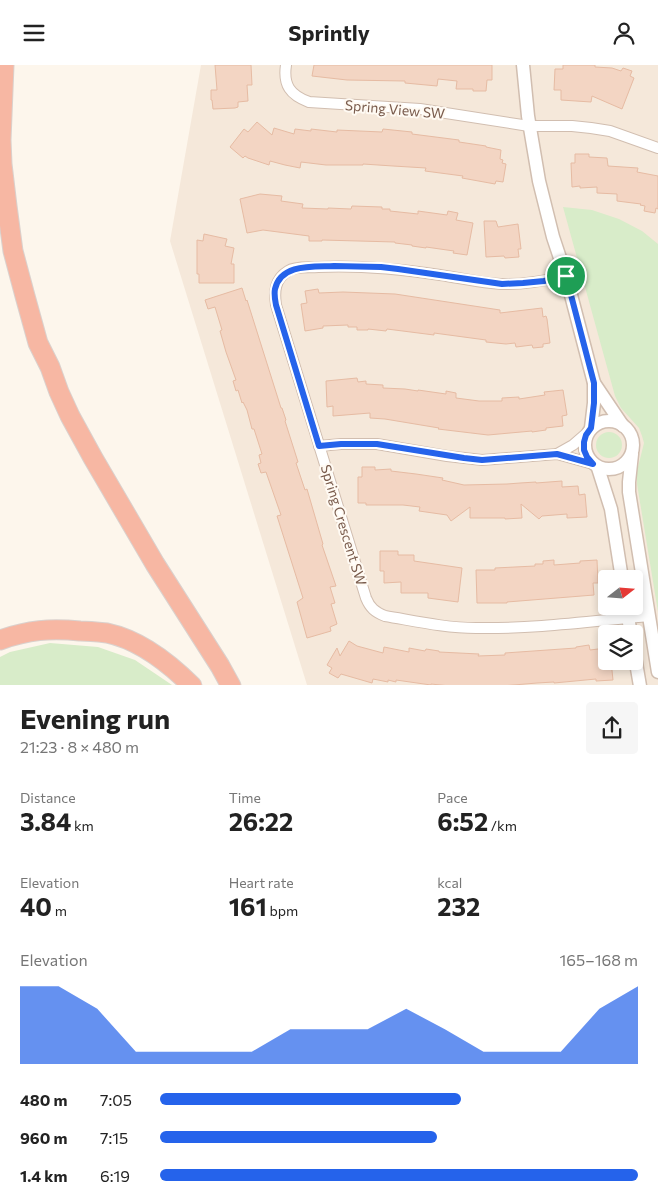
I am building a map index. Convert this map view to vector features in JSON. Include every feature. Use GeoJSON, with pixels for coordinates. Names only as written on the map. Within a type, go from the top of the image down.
{"type":"FeatureCollection","features":[{"type":"Feature","properties":{"kind":"highway"},"geometry":{"type":"LineString","coordinates":[[4,65],[1,140],[7,206],[14,251],[38,343],[70,416],[97,465],[231,685]]}},
{"type":"Feature","properties":{"kind":"highway"},"geometry":{"type":"LineString","coordinates":[[0,641],[36,631],[60,629],[108,633],[152,653],[175,669],[192,685]]}},
{"type":"Feature","properties":{"kind":"street","name":"Spring View SW"},"geometry":{"type":"LineString","coordinates":[[286,65],[285,78],[288,87],[296,96],[309,102],[420,109],[529,127],[572,126],[610,131],[658,148]]}},
{"type":"Feature","properties":{"kind":"street"},"geometry":{"type":"LineString","coordinates":[[523,65],[529,127],[539,181],[594,383],[594,403],[589,430],[584,442],[584,450],[587,457],[596,466],[611,509],[621,570]]}},
{"type":"Feature","properties":{"kind":"street","name":"Spring Crescent SW"},"geometry":{"type":"LineString","coordinates":[[566,276],[544,281],[502,284],[381,267],[334,266],[296,268],[288,271],[279,280],[275,288],[276,305],[366,598],[372,609],[385,617],[452,627],[476,628],[534,626],[607,615]]}},
{"type":"Feature","properties":{"kind":"street"},"geometry":{"type":"LineString","coordinates":[[594,383],[631,435],[633,447],[628,482],[629,492],[658,671]]}},
{"type":"Feature","properties":{"kind":"street"},"geometry":{"type":"LineString","coordinates":[[557,454],[573,445],[596,424],[603,421],[617,422],[623,425]]}},
{"type":"Feature","properties":{"kind":"street"},"geometry":{"type":"LineString","coordinates":[[319,446],[377,444],[482,460],[557,454],[612,470],[624,465],[632,453]]}},
{"type":"Feature","properties":{"kind":"street","name":"Spring Crescent SW"},"geometry":{"type":"LineString","coordinates":[[643,615],[649,616]]}},
{"type":"Feature","properties":{"kind":"street"},"geometry":{"type":"LineString","coordinates":[[637,670],[640,685]]}},
{"type":"Feature","properties":{"kind":"shaded area"},"geometry":{"type":"Polygon","coordinates":[[[201,65],[658,65],[658,685],[307,685],[170,241],[201,65]]]}},
{"type":"Feature","properties":{"kind":"green space"},"geometry":{"type":"Polygon","coordinates":[[[563,207],[592,210],[619,219],[642,231],[658,244],[658,612],[637,484],[637,471],[644,443],[639,428],[621,408],[615,396],[563,207]]]}},
{"type":"Feature","properties":{"kind":"green space"},"geometry":{"type":"Polygon","coordinates":[[[609,432],[618,436],[622,445],[618,454],[609,458],[600,454],[596,445],[600,436],[609,432]]]}},
{"type":"Feature","properties":{"kind":"green space"},"geometry":{"type":"Polygon","coordinates":[[[50,643],[98,647],[135,660],[172,685],[0,685],[0,657],[10,652],[50,643]]]}},
{"type":"Feature","properties":{"kind":"building"},"geometry":{"type":"Polygon","coordinates":[[[215,65],[251,65],[252,85],[247,85],[248,101],[238,102],[238,107],[235,108],[213,109],[211,90],[217,90],[215,65]]]}},
{"type":"Feature","properties":{"kind":"building"},"geometry":{"type":"Polygon","coordinates":[[[314,65],[492,65],[492,80],[487,80],[486,91],[473,91],[473,89],[456,89],[457,81],[438,79],[437,86],[405,83],[405,81],[347,80],[312,76],[314,65]]]}},
{"type":"Feature","properties":{"kind":"building"},"geometry":{"type":"Polygon","coordinates":[[[563,65],[595,65],[595,67],[612,68],[621,71],[623,68],[632,71],[630,76],[634,78],[622,109],[592,96],[591,102],[561,100],[561,90],[554,90],[555,69],[563,69],[563,65]]]}},
{"type":"Feature","properties":{"kind":"building"},"geometry":{"type":"Polygon","coordinates":[[[257,122],[272,135],[274,128],[294,134],[295,129],[337,132],[337,130],[382,132],[383,129],[412,132],[412,134],[459,140],[459,142],[486,146],[501,150],[500,159],[503,160],[502,163],[506,164],[503,182],[496,181],[495,184],[462,178],[463,176],[425,171],[426,168],[363,164],[326,165],[301,162],[300,168],[270,161],[269,165],[245,156],[243,158],[230,147],[244,129],[248,132],[257,122]]]}},
{"type":"Feature","properties":{"kind":"building"},"geometry":{"type":"Polygon","coordinates":[[[575,154],[589,154],[589,157],[607,158],[608,166],[638,168],[637,172],[658,176],[658,209],[656,208],[655,213],[644,211],[645,206],[641,204],[617,201],[617,194],[597,193],[597,187],[572,187],[571,163],[575,163],[575,154]]]}},
{"type":"Feature","properties":{"kind":"building"},"geometry":{"type":"Polygon","coordinates":[[[260,194],[282,196],[281,201],[303,204],[302,208],[351,209],[352,206],[382,207],[382,209],[390,209],[390,211],[418,214],[418,211],[447,215],[448,211],[458,213],[456,220],[473,223],[467,255],[453,253],[454,251],[395,242],[309,241],[309,236],[263,230],[247,233],[240,199],[260,194]]]}},
{"type":"Feature","properties":{"kind":"building"},"geometry":{"type":"Polygon","coordinates":[[[484,221],[496,221],[498,227],[518,224],[521,249],[518,249],[519,257],[486,257],[484,221]]]}},
{"type":"Feature","properties":{"kind":"building"},"geometry":{"type":"Polygon","coordinates":[[[204,234],[227,239],[225,246],[234,248],[231,264],[234,264],[234,283],[199,283],[199,274],[197,274],[197,240],[203,241],[204,234]]]}},
{"type":"Feature","properties":{"kind":"building"},"geometry":{"type":"Polygon","coordinates":[[[242,288],[286,420],[298,462],[296,463],[305,490],[307,489],[322,545],[336,586],[330,587],[335,603],[331,604],[337,624],[330,627],[331,631],[307,638],[297,602],[303,598],[277,516],[281,515],[266,472],[261,473],[258,464],[261,463],[259,455],[262,454],[247,410],[242,403],[238,390],[236,391],[233,381],[236,380],[226,352],[215,307],[208,309],[205,300],[242,288]]]}},
{"type":"Feature","properties":{"kind":"building"},"geometry":{"type":"Polygon","coordinates":[[[318,289],[319,293],[395,294],[500,310],[500,313],[542,308],[543,317],[546,316],[547,319],[550,343],[543,344],[543,347],[533,348],[532,345],[516,347],[515,343],[486,342],[486,340],[434,333],[434,335],[387,329],[386,331],[357,330],[357,327],[348,327],[348,325],[323,326],[323,328],[305,331],[301,304],[307,303],[305,291],[318,289]]]}},
{"type":"Feature","properties":{"kind":"building"},"geometry":{"type":"Polygon","coordinates":[[[357,378],[358,382],[366,381],[366,384],[383,385],[383,388],[446,394],[446,391],[456,393],[456,398],[479,401],[502,401],[502,398],[519,397],[519,399],[545,395],[544,392],[563,390],[567,415],[562,416],[563,426],[532,432],[488,435],[370,418],[370,413],[333,416],[333,406],[327,407],[326,381],[357,378]]]}},
{"type":"Feature","properties":{"kind":"building"},"geometry":{"type":"Polygon","coordinates":[[[362,467],[375,467],[375,470],[391,469],[391,471],[443,478],[442,480],[464,485],[562,481],[562,487],[578,486],[579,495],[585,494],[587,517],[567,518],[567,514],[542,516],[539,519],[521,504],[522,518],[470,518],[470,507],[451,521],[447,515],[419,511],[420,507],[366,505],[366,503],[358,503],[358,477],[362,477],[362,467]]]}},
{"type":"Feature","properties":{"kind":"building"},"geometry":{"type":"Polygon","coordinates":[[[380,551],[398,551],[398,555],[414,555],[414,561],[462,568],[458,602],[428,598],[428,593],[401,593],[401,582],[384,583],[384,571],[380,571],[380,551]]]}},
{"type":"Feature","properties":{"kind":"building"},"geometry":{"type":"Polygon","coordinates":[[[554,560],[554,565],[597,560],[598,583],[593,583],[594,595],[507,603],[477,603],[476,570],[535,566],[535,564],[543,564],[543,561],[554,560]]]}},
{"type":"Feature","properties":{"kind":"building"},"geometry":{"type":"Polygon","coordinates":[[[349,641],[357,646],[383,653],[384,647],[409,652],[409,648],[425,651],[426,649],[439,652],[479,654],[478,656],[576,648],[589,645],[590,650],[598,649],[598,670],[612,670],[613,680],[596,681],[596,679],[515,685],[431,685],[373,679],[372,683],[341,674],[338,678],[329,673],[332,668],[327,665],[337,648],[340,656],[349,641]]]}},
{"type":"Feature","properties":{"kind":"route"},"geometry":{"type":"LineString","coordinates":[[334,266],[381,267],[502,284],[544,281],[566,276],[594,383],[591,428],[584,442],[584,450],[593,464],[557,454],[482,460],[377,444],[319,446],[274,295],[279,280],[288,271],[296,268],[334,266]]}}]}
